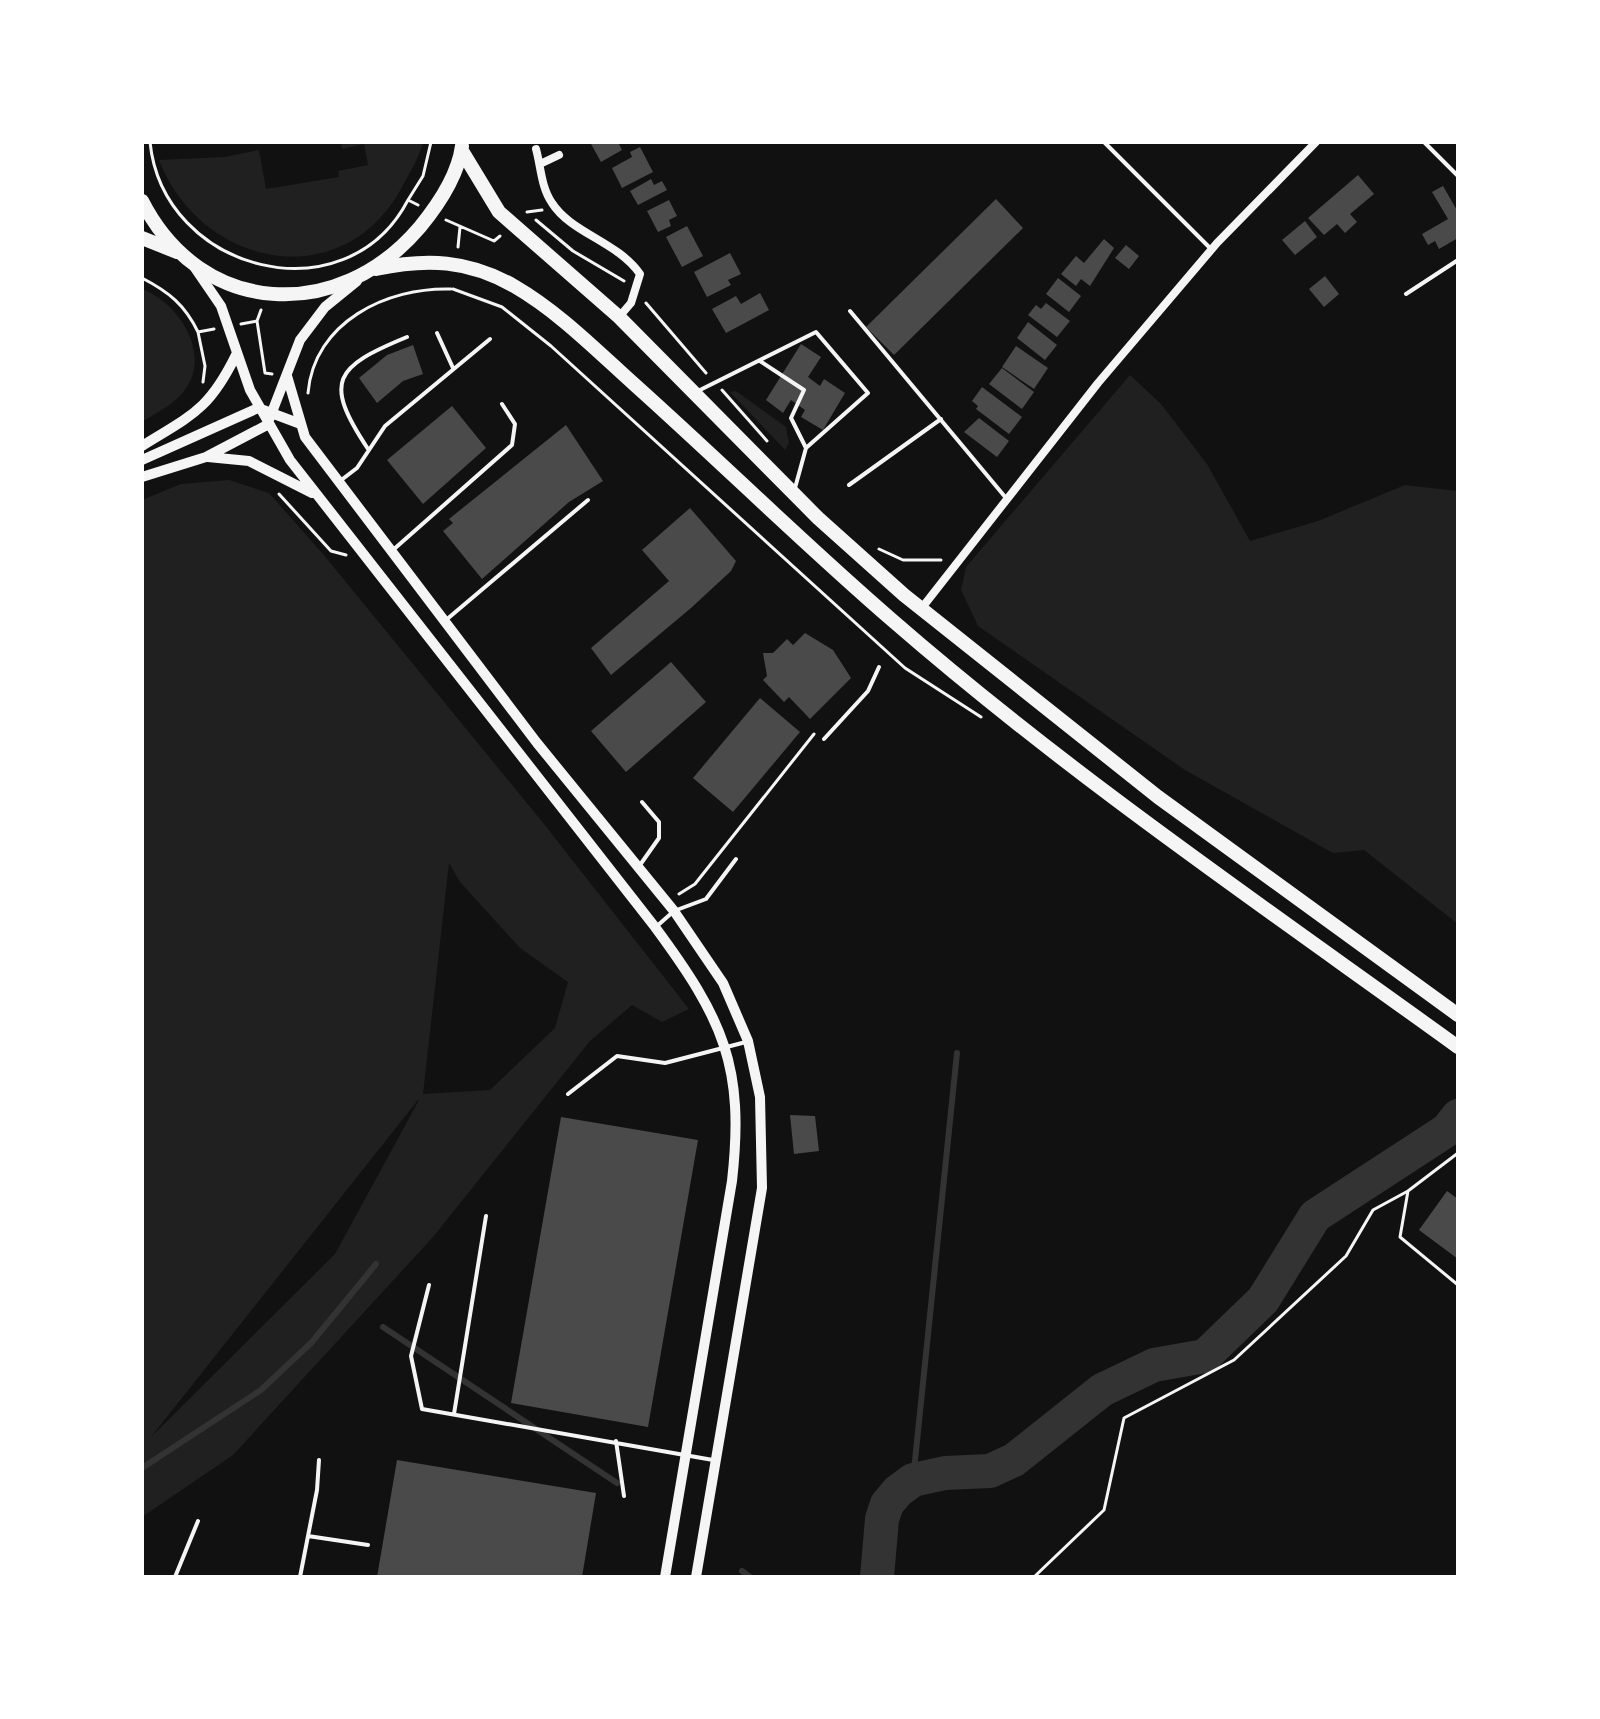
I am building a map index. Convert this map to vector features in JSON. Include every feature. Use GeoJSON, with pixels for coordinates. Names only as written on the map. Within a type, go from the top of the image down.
{"type":"FeatureCollection","features":[{"type":"Feature","properties":{"kind":"highway"},"geometry":{"type":"LineString","coordinates":[[142,201],[177,252],[193,266],[236,286],[308,294],[361,277],[376,269],[405,244],[432,212],[463,145]]}},
{"type":"Feature","properties":{"kind":"highway"},"geometry":{"type":"LineString","coordinates":[[463,145],[499,212],[619,317],[794,494],[921,609],[1158,797],[1458,1014]]}},
{"type":"Feature","properties":{"kind":"highway"},"geometry":{"type":"LineString","coordinates":[[142,238],[177,252]]}},
{"type":"Feature","properties":{"kind":"highway"},"geometry":{"type":"LineString","coordinates":[[376,269],[407,263],[457,263],[484,270],[517,288],[563,321],[711,453],[801,542],[945,666],[1074,768],[1458,1047]]}},
{"type":"Feature","properties":{"kind":"highway"},"geometry":{"type":"LineString","coordinates":[[1430,993],[1458,1004]]}},
{"type":"Feature","properties":{"kind":"street"},"geometry":{"type":"LineString","coordinates":[[921,609],[1098,383],[1211,250],[1316,142]]}},
{"type":"Feature","properties":{"kind":"street"},"geometry":{"type":"LineString","coordinates":[[536,149],[551,203],[565,217],[625,257],[640,274],[631,303],[619,317]]}},
{"type":"Feature","properties":{"kind":"street"},"geometry":{"type":"LineString","coordinates":[[540,164],[559,155]]}},
{"type":"Feature","properties":{"kind":"street"},"geometry":{"type":"LineString","coordinates":[[193,266],[221,306],[236,355],[267,425],[368,563],[655,927],[701,992],[725,1046],[739,1126],[665,1577]]}},
{"type":"Feature","properties":{"kind":"street"},"geometry":{"type":"LineString","coordinates":[[142,477],[206,457],[267,425],[275,412],[292,354],[313,322],[361,277]]}},
{"type":"Feature","properties":{"kind":"street"},"geometry":{"type":"LineString","coordinates":[[142,446],[203,408],[222,384],[236,355]]}},
{"type":"Feature","properties":{"kind":"street"},"geometry":{"type":"LineString","coordinates":[[287,376],[298,423],[338,482],[393,550],[537,743],[670,907],[723,983],[748,1041],[760,1097],[762,1188],[696,1577]]}},
{"type":"Feature","properties":{"kind":"street"},"geometry":{"type":"LineString","coordinates":[[142,460],[258,408],[298,423]]}},
{"type":"Feature","properties":{"kind":"street"},"geometry":{"type":"LineString","coordinates":[[206,457],[249,461],[317,496]]}},
{"type":"Feature","properties":{"kind":"lane"},"geometry":{"type":"LineString","coordinates":[[1104,142],[1211,250]]}},
{"type":"Feature","properties":{"kind":"lane"},"geometry":{"type":"LineString","coordinates":[[1424,142],[1458,176]]}},
{"type":"Feature","properties":{"kind":"lane"},"geometry":{"type":"LineString","coordinates":[[1406,294],[1458,260]]}},
{"type":"Feature","properties":{"kind":"lane"},"geometry":{"type":"LineString","coordinates":[[850,311],[1007,500]]}},
{"type":"Feature","properties":{"kind":"lane"},"geometry":{"type":"LineString","coordinates":[[693,394],[816,332],[868,393],[806,448],[794,494]]}},
{"type":"Feature","properties":{"kind":"lane"},"geometry":{"type":"LineString","coordinates":[[437,333],[453,368]]}},
{"type":"Feature","properties":{"kind":"lane"},"geometry":{"type":"LineString","coordinates":[[368,449],[340,402],[343,380],[347,369],[374,351],[407,337]]}},
{"type":"Feature","properties":{"kind":"lane"},"geometry":{"type":"LineString","coordinates":[[338,482],[357,468],[385,426],[490,339]]}},
{"type":"Feature","properties":{"kind":"lane"},"geometry":{"type":"LineString","coordinates":[[760,361],[804,390],[791,418],[806,448]]}},
{"type":"Feature","properties":{"kind":"lane"},"geometry":{"type":"LineString","coordinates":[[393,550],[512,445],[515,424],[502,404]]}},
{"type":"Feature","properties":{"kind":"lane"},"geometry":{"type":"LineString","coordinates":[[849,485],[941,419]]}},
{"type":"Feature","properties":{"kind":"lane"},"geometry":{"type":"LineString","coordinates":[[446,620],[588,500]]}},
{"type":"Feature","properties":{"kind":"lane"},"geometry":{"type":"LineString","coordinates":[[824,739],[868,691],[879,667]]}},
{"type":"Feature","properties":{"kind":"lane"},"geometry":{"type":"LineString","coordinates":[[639,867],[659,838],[659,822],[642,802]]}},
{"type":"Feature","properties":{"kind":"lane"},"geometry":{"type":"LineString","coordinates":[[655,927],[670,907],[706,899],[736,859]]}},
{"type":"Feature","properties":{"kind":"lane"},"geometry":{"type":"LineString","coordinates":[[568,1094],[617,1056],[665,1063],[748,1041]]}},
{"type":"Feature","properties":{"kind":"lane"},"geometry":{"type":"LineString","coordinates":[[454,1414],[486,1216]]}},
{"type":"Feature","properties":{"kind":"lane"},"geometry":{"type":"LineString","coordinates":[[429,1285],[411,1356],[422,1409],[715,1461]]}},
{"type":"Feature","properties":{"kind":"lane"},"geometry":{"type":"LineString","coordinates":[[616,1441],[624,1496]]}},
{"type":"Feature","properties":{"kind":"lane"},"geometry":{"type":"LineString","coordinates":[[300,1577],[319,1460]]}},
{"type":"Feature","properties":{"kind":"lane"},"geometry":{"type":"LineString","coordinates":[[175,1577],[198,1521]]}},
{"type":"Feature","properties":{"kind":"lane"},"geometry":{"type":"LineString","coordinates":[[308,1536],[368,1545]]}},
{"type":"Feature","properties":{"kind":"path"},"geometry":{"type":"LineString","coordinates":[[150,142],[152,163],[161,188],[195,232],[216,248],[241,260],[297,268],[340,260],[381,238],[398,219],[423,176],[431,142]]}},
{"type":"Feature","properties":{"kind":"path"},"geometry":{"type":"LineString","coordinates":[[408,200],[460,227],[453,289]]}},
{"type":"Feature","properties":{"kind":"path"},"geometry":{"type":"LineString","coordinates":[[265,265],[265,271]]}},
{"type":"Feature","properties":{"kind":"path"},"geometry":{"type":"LineString","coordinates":[[142,278],[175,297],[189,312],[198,332],[205,366],[197,395]]}},
{"type":"Feature","properties":{"kind":"path"},"geometry":{"type":"LineString","coordinates":[[308,400],[307,379],[323,346],[340,327],[368,306],[398,293],[427,288],[453,289],[502,307],[551,346],[905,668]]}},
{"type":"Feature","properties":{"kind":"path"},"geometry":{"type":"LineString","coordinates":[[261,314],[257,321],[265,373],[269,373]]}},
{"type":"Feature","properties":{"kind":"path"},"geometry":{"type":"LineString","coordinates":[[246,323],[257,321]]}},
{"type":"Feature","properties":{"kind":"path"},"geometry":{"type":"LineString","coordinates":[[198,332],[214,329]]}},
{"type":"Feature","properties":{"kind":"path"},"geometry":{"type":"LineString","coordinates":[[272,488],[331,551],[368,563]]}},
{"type":"Feature","properties":{"kind":"path"},"geometry":{"type":"LineString","coordinates":[[670,907],[695,884],[812,733],[824,739]]}},
{"type":"Feature","properties":{"kind":"path"},"geometry":{"type":"LineString","coordinates":[[1034,1577],[1104,1510],[1124,1418],[1234,1360],[1346,1256],[1373,1210],[1408,1191],[1458,1153]]}},
{"type":"Feature","properties":{"kind":"path"},"geometry":{"type":"LineString","coordinates":[[1408,1191],[1400,1237],[1458,1285]]}},
{"type":"Feature","properties":{"kind":"shaded area"},"geometry":{"type":"Polygon","coordinates":[[[341,142],[423,142],[402,187],[376,222],[345,244],[310,255],[274,255],[239,245],[206,225],[179,197],[159,160],[225,157],[259,150],[266,189],[339,177],[338,171],[368,165],[364,144],[342,149],[341,142]]]}},
{"type":"Feature","properties":{"kind":"shaded area"},"geometry":{"type":"Polygon","coordinates":[[[142,289],[155,295],[178,316],[192,343],[195,358],[193,373],[183,393],[142,422],[142,289]]]}},
{"type":"Feature","properties":{"kind":"shaded area"},"geometry":{"type":"Polygon","coordinates":[[[1130,375],[1161,404],[1207,464],[1250,541],[1318,521],[1405,485],[1458,491],[1458,924],[1364,850],[1333,853],[1185,770],[978,626],[961,590],[966,567],[1130,375]]]}},
{"type":"Feature","properties":{"kind":"shaded area"},"geometry":{"type":"Polygon","coordinates":[[[736,391],[786,427],[789,443],[785,450],[730,392],[736,391]]]}},
{"type":"Feature","properties":{"kind":"shaded area"},"geometry":{"type":"Polygon","coordinates":[[[229,480],[269,493],[323,554],[544,824],[689,1009],[662,1022],[632,1005],[590,1041],[433,1237],[233,1455],[142,1517],[142,500],[181,484],[229,480]],[[449,863],[423,1094],[490,1090],[555,1028],[568,982],[520,948],[460,882],[449,863]],[[418,1100],[151,1437],[335,1254],[418,1100]]]}},
{"type":"Feature","properties":{"kind":"building"},"geometry":{"type":"Polygon","coordinates":[[[590,142],[618,142],[622,150],[601,162],[590,142]]]}},
{"type":"Feature","properties":{"kind":"building"},"geometry":{"type":"Polygon","coordinates":[[[640,147],[653,172],[622,188],[612,168],[632,157],[630,152],[640,147]]]}},
{"type":"Feature","properties":{"kind":"building"},"geometry":{"type":"Polygon","coordinates":[[[1358,175],[1374,194],[1350,214],[1357,222],[1345,233],[1337,224],[1324,235],[1308,218],[1358,175]]]}},
{"type":"Feature","properties":{"kind":"building"},"geometry":{"type":"Polygon","coordinates":[[[651,179],[654,185],[662,181],[667,190],[638,205],[630,191],[651,179]]]}},
{"type":"Feature","properties":{"kind":"building"},"geometry":{"type":"Polygon","coordinates":[[[1443,186],[1458,212],[1458,238],[1439,249],[1435,241],[1428,245],[1422,234],[1448,219],[1432,192],[1443,186]]]}},
{"type":"Feature","properties":{"kind":"building"},"geometry":{"type":"Polygon","coordinates":[[[996,199],[1023,228],[894,355],[866,327],[996,199]]]}},
{"type":"Feature","properties":{"kind":"building"},"geometry":{"type":"Polygon","coordinates":[[[669,200],[677,216],[669,220],[671,226],[658,232],[647,211],[669,200]]]}},
{"type":"Feature","properties":{"kind":"building"},"geometry":{"type":"Polygon","coordinates":[[[1305,221],[1317,237],[1295,255],[1282,240],[1305,221]]]}},
{"type":"Feature","properties":{"kind":"building"},"geometry":{"type":"Polygon","coordinates":[[[687,226],[703,256],[682,267],[666,237],[687,226]]]}},
{"type":"Feature","properties":{"kind":"building"},"geometry":{"type":"Polygon","coordinates":[[[1104,239],[1114,248],[1090,286],[1081,279],[1076,286],[1061,274],[1076,256],[1084,263],[1104,239]]]}},
{"type":"Feature","properties":{"kind":"building"},"geometry":{"type":"Polygon","coordinates":[[[1126,245],[1139,256],[1129,269],[1115,258],[1126,245]]]}},
{"type":"Feature","properties":{"kind":"building"},"geometry":{"type":"Polygon","coordinates":[[[730,253],[741,274],[728,280],[731,285],[707,297],[694,272],[730,253]]]}},
{"type":"Feature","properties":{"kind":"building"},"geometry":{"type":"Polygon","coordinates":[[[1325,276],[1339,294],[1324,307],[1309,289],[1325,276]]]}},
{"type":"Feature","properties":{"kind":"building"},"geometry":{"type":"Polygon","coordinates":[[[1058,278],[1081,296],[1069,312],[1046,294],[1058,278]]]}},
{"type":"Feature","properties":{"kind":"building"},"geometry":{"type":"Polygon","coordinates":[[[760,293],[769,310],[726,333],[712,309],[736,296],[741,304],[760,293]]]}},
{"type":"Feature","properties":{"kind":"building"},"geometry":{"type":"Polygon","coordinates":[[[1046,303],[1070,321],[1057,337],[1028,315],[1036,305],[1041,309],[1046,303]]]}},
{"type":"Feature","properties":{"kind":"building"},"geometry":{"type":"Polygon","coordinates":[[[1028,322],[1057,345],[1045,360],[1017,338],[1028,322]]]}},
{"type":"Feature","properties":{"kind":"building"},"geometry":{"type":"Polygon","coordinates":[[[801,344],[821,357],[808,377],[820,386],[824,379],[845,393],[823,430],[801,417],[805,410],[791,400],[783,413],[766,400],[801,344]]]}},
{"type":"Feature","properties":{"kind":"building"},"geometry":{"type":"Polygon","coordinates":[[[413,345],[423,374],[403,381],[377,403],[359,378],[387,355],[413,345]]]}},
{"type":"Feature","properties":{"kind":"building"},"geometry":{"type":"Polygon","coordinates":[[[1016,346],[1048,368],[1034,389],[1002,367],[1016,346]]]}},
{"type":"Feature","properties":{"kind":"building"},"geometry":{"type":"Polygon","coordinates":[[[1002,368],[1034,392],[1022,409],[989,384],[1002,368]]]}},
{"type":"Feature","properties":{"kind":"building"},"geometry":{"type":"Polygon","coordinates":[[[982,387],[1022,417],[1009,434],[976,409],[978,406],[972,401],[982,387]]]}},
{"type":"Feature","properties":{"kind":"building"},"geometry":{"type":"Polygon","coordinates":[[[452,406],[486,448],[423,504],[387,460],[452,406]]]}},
{"type":"Feature","properties":{"kind":"building"},"geometry":{"type":"Polygon","coordinates":[[[979,418],[1009,441],[997,457],[964,432],[979,418]]]}},
{"type":"Feature","properties":{"kind":"building"},"geometry":{"type":"Polygon","coordinates":[[[566,425],[603,481],[569,502],[482,579],[443,531],[453,523],[449,519],[566,425]]]}},
{"type":"Feature","properties":{"kind":"building"},"geometry":{"type":"Polygon","coordinates":[[[690,508],[736,561],[731,571],[691,608],[611,675],[591,648],[669,581],[642,550],[690,508]]]}},
{"type":"Feature","properties":{"kind":"building"},"geometry":{"type":"Polygon","coordinates":[[[805,633],[833,650],[851,678],[810,719],[789,697],[784,702],[763,680],[767,676],[763,653],[773,653],[787,639],[793,645],[805,633]]]}},
{"type":"Feature","properties":{"kind":"building"},"geometry":{"type":"Polygon","coordinates":[[[671,662],[706,702],[626,772],[591,731],[671,662]]]}},
{"type":"Feature","properties":{"kind":"building"},"geometry":{"type":"Polygon","coordinates":[[[760,698],[800,732],[733,812],[693,778],[760,698]]]}},
{"type":"Feature","properties":{"kind":"building"},"geometry":{"type":"Polygon","coordinates":[[[790,1115],[815,1116],[819,1151],[794,1154],[790,1115]]]}},
{"type":"Feature","properties":{"kind":"building"},"geometry":{"type":"Polygon","coordinates":[[[561,1117],[698,1140],[648,1427],[511,1403],[561,1117]]]}},
{"type":"Feature","properties":{"kind":"building"},"geometry":{"type":"Polygon","coordinates":[[[1447,1191],[1458,1199],[1458,1259],[1419,1230],[1447,1191]]]}},
{"type":"Feature","properties":{"kind":"building"},"geometry":{"type":"Polygon","coordinates":[[[397,1460],[596,1493],[582,1577],[377,1577],[397,1460]]]}},
{"type":"Feature","properties":{"kind":"waterway"},"geometry":{"type":"LineString","coordinates":[[913,1480],[957,1053]]}},
{"type":"Feature","properties":{"kind":"waterway"},"geometry":{"type":"LineString","coordinates":[[877,1577],[882,1519],[887,1504],[898,1491],[913,1480],[945,1473],[990,1471],[1014,1460],[1102,1390],[1154,1365],[1205,1356],[1263,1300],[1315,1216],[1447,1130],[1458,1116]]}},
{"type":"Feature","properties":{"kind":"waterway"},"geometry":{"type":"LineString","coordinates":[[142,1468],[261,1390],[312,1342],[376,1264]]}},
{"type":"Feature","properties":{"kind":"waterway"},"geometry":{"type":"LineString","coordinates":[[383,1327],[617,1483]]}},
{"type":"Feature","properties":{"kind":"waterway"},"geometry":{"type":"LineString","coordinates":[[742,1571],[750,1577]]}}]}
